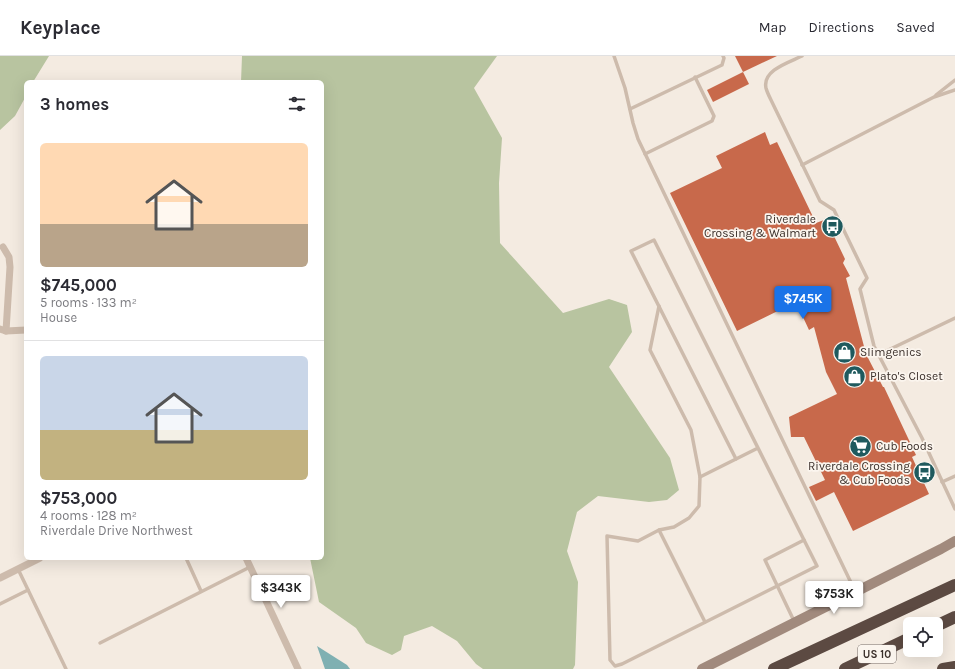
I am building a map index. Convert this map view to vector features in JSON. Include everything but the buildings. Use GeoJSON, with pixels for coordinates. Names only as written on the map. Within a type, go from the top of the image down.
{"type":"FeatureCollection","features":[{"type":"Feature","properties":{"kind":"highway","name":"US 10"},"geometry":{"type":"LineString","coordinates":[[774,669],[953,586]]}},
{"type":"Feature","properties":{"kind":"highway"},"geometry":{"type":"LineString","coordinates":[[943,623],[955,617]]}},
{"type":"Feature","properties":{"kind":"highway","name":"US 10"},"geometry":{"type":"LineString","coordinates":[[845,669],[903,641]]}},
{"type":"Feature","properties":{"kind":"highway"},"geometry":{"type":"LineString","coordinates":[[943,669],[955,667]]}},
{"type":"Feature","properties":{"kind":"street"},"geometry":{"type":"LineString","coordinates":[[3,247],[9,257],[10,267],[3,330],[24,330]]}},
{"type":"Feature","properties":{"kind":"street"},"geometry":{"type":"LineString","coordinates":[[702,669],[955,541]]}},
{"type":"Feature","properties":{"kind":"street"},"geometry":{"type":"LineString","coordinates":[[0,578],[36,560]]}},
{"type":"Feature","properties":{"kind":"street"},"geometry":{"type":"LineString","coordinates":[[247,560],[298,669]]}},
{"type":"Feature","properties":{"kind":"lane"},"geometry":{"type":"LineString","coordinates":[[614,56],[625,88],[633,123],[646,154],[856,592]]}},
{"type":"Feature","properties":{"kind":"lane"},"geometry":{"type":"LineString","coordinates":[[630,108],[722,65],[724,58],[723,56]]}},
{"type":"Feature","properties":{"kind":"lane"},"geometry":{"type":"LineString","coordinates":[[802,56],[773,71],[767,78],[766,87],[820,202],[834,210],[867,278],[860,289],[874,346],[880,354],[955,509]]}},
{"type":"Feature","properties":{"kind":"lane"},"geometry":{"type":"LineString","coordinates":[[646,154],[712,121],[714,116],[696,78]]}},
{"type":"Feature","properties":{"kind":"lane"},"geometry":{"type":"LineString","coordinates":[[934,97],[955,80]]}},
{"type":"Feature","properties":{"kind":"lane"},"geometry":{"type":"LineString","coordinates":[[802,165],[934,97],[955,90]]}},
{"type":"Feature","properties":{"kind":"lane"},"geometry":{"type":"LineString","coordinates":[[659,306],[650,350],[691,430],[700,477],[699,506],[689,518],[674,527],[659,530],[638,541],[607,536],[610,660],[615,666],[622,664],[817,566],[654,240],[631,251],[659,306],[736,459]]}},
{"type":"Feature","properties":{"kind":"lane"},"geometry":{"type":"LineString","coordinates":[[880,354],[955,318]]}},
{"type":"Feature","properties":{"kind":"lane"},"geometry":{"type":"LineString","coordinates":[[700,477],[758,448]]}},
{"type":"Feature","properties":{"kind":"lane"},"geometry":{"type":"LineString","coordinates":[[942,482],[955,476]]}},
{"type":"Feature","properties":{"kind":"lane"},"geometry":{"type":"LineString","coordinates":[[659,530],[705,622]]}},
{"type":"Feature","properties":{"kind":"lane"},"geometry":{"type":"LineString","coordinates":[[795,622],[765,560],[804,540]]}},
{"type":"Feature","properties":{"kind":"lane"},"geometry":{"type":"LineString","coordinates":[[187,560],[201,591]]}},
{"type":"Feature","properties":{"kind":"lane"},"geometry":{"type":"LineString","coordinates":[[100,642],[250,567]]}},
{"type":"Feature","properties":{"kind":"lane"},"geometry":{"type":"LineString","coordinates":[[18,569],[66,669]]}},
{"type":"Feature","properties":{"kind":"lane"},"geometry":{"type":"LineString","coordinates":[[0,604],[28,590]]}},
{"type":"Feature","properties":{"kind":"green space"},"geometry":{"type":"Polygon","coordinates":[[[0,56],[49,56],[34,80],[24,80],[24,100],[15,116],[0,130],[0,56]]]}},
{"type":"Feature","properties":{"kind":"green space"},"geometry":{"type":"Polygon","coordinates":[[[242,56],[497,56],[474,88],[502,138],[499,183],[500,243],[563,313],[609,299],[627,305],[632,332],[609,367],[670,458],[679,490],[667,500],[649,502],[598,496],[577,512],[567,551],[578,582],[575,665],[573,669],[483,669],[476,664],[457,641],[432,626],[404,636],[401,650],[392,655],[366,643],[356,628],[319,602],[310,560],[324,560],[324,80],[241,80],[242,56]]]}},
{"type":"Feature","properties":{"kind":"water"},"geometry":{"type":"Polygon","coordinates":[[[317,646],[347,665],[350,669],[325,669],[317,646]]]}},
{"type":"Feature","properties":{"kind":"place","name":"Riverdale Crossing & Walmart"},"geometry":{"type":"Point","coordinates":[832,226]}},
{"type":"Feature","properties":{"kind":"place","name":"Slimgenics"},"geometry":{"type":"Point","coordinates":[844,352]}},
{"type":"Feature","properties":{"kind":"place","name":"Plato's Closet"},"geometry":{"type":"Point","coordinates":[854,376]}},
{"type":"Feature","properties":{"kind":"place","name":"Cub Foods"},"geometry":{"type":"Point","coordinates":[860,446]}},
{"type":"Feature","properties":{"kind":"place","name":"Riverdale Crossing & Cub Foods"},"geometry":{"type":"Point","coordinates":[925,473]}}]}
